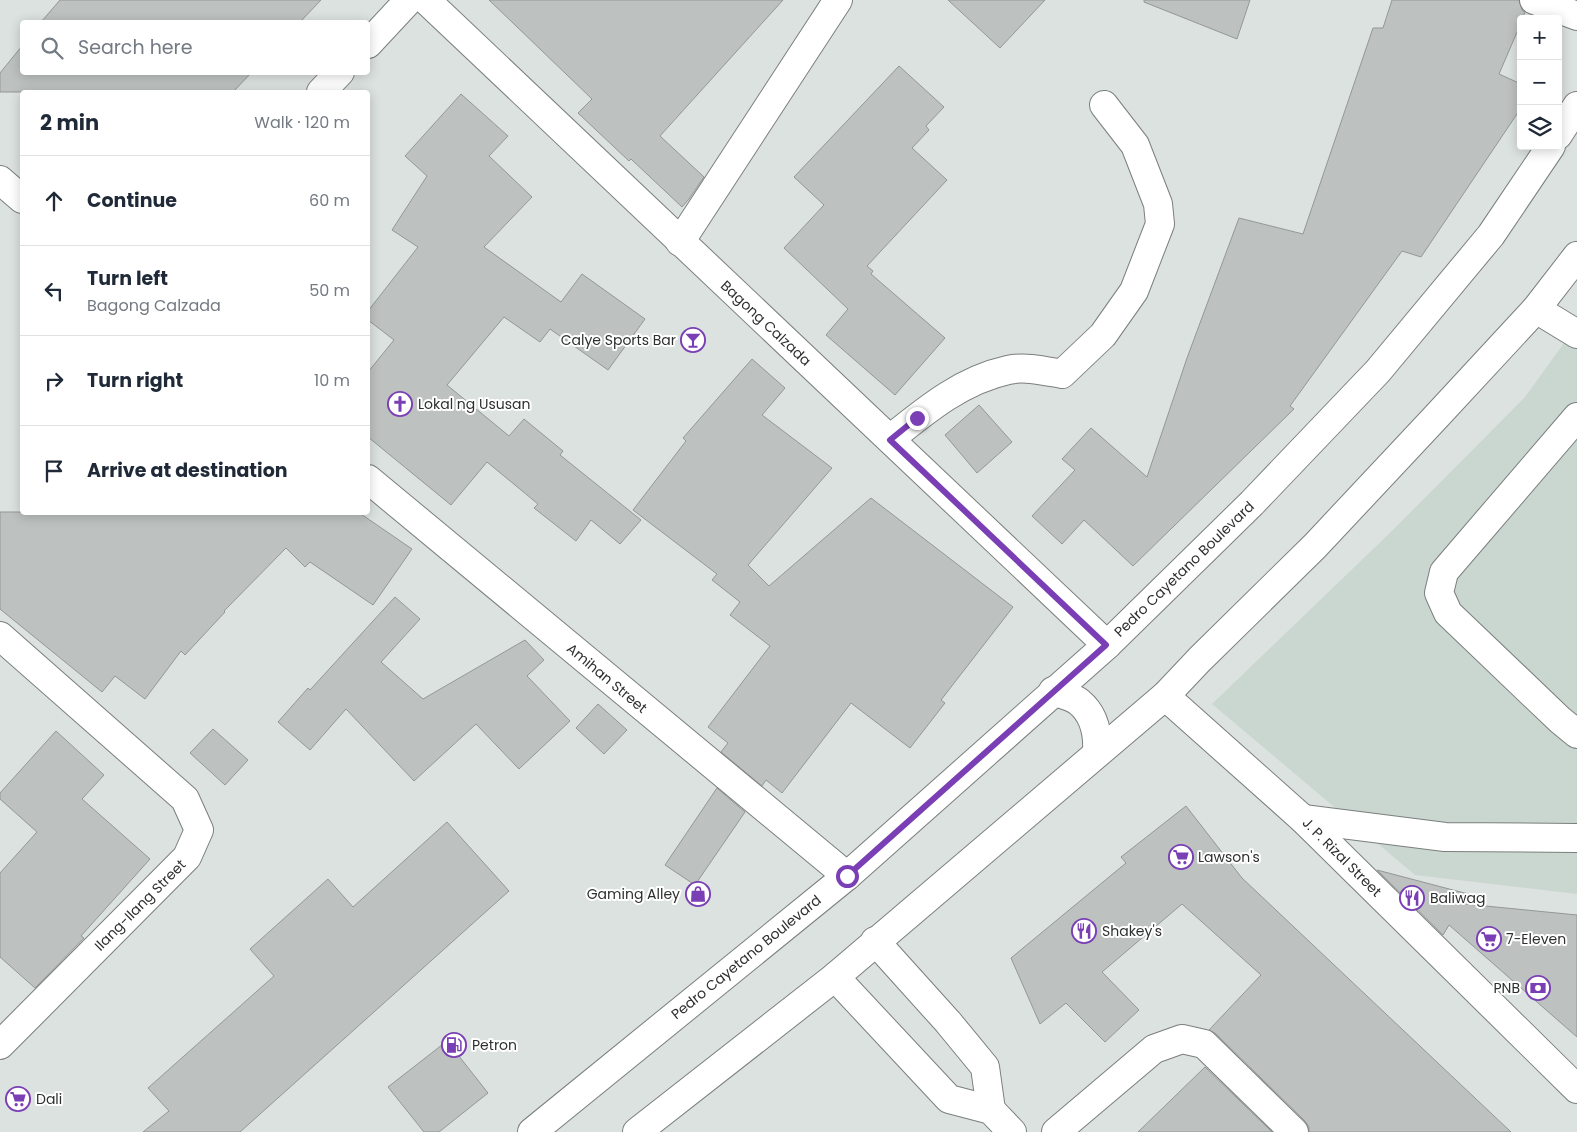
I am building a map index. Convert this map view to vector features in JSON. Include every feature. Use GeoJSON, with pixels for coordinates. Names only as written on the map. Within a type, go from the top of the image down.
{"type":"FeatureCollection","features":[{"type":"Feature","properties":{"kind":"street"},"geometry":{"type":"LineString","coordinates":[[370,42],[409,0]]}},
{"type":"Feature","properties":{"kind":"street","name":"Bagong Calzada"},"geometry":{"type":"LineString","coordinates":[[426,0],[1106,645]]}},
{"type":"Feature","properties":{"kind":"street"},"geometry":{"type":"LineString","coordinates":[[680,242],[838,0]]}},
{"type":"Feature","properties":{"kind":"street"},"geometry":{"type":"LineString","coordinates":[[1534,0],[1577,16]]}},
{"type":"Feature","properties":{"kind":"street"},"geometry":{"type":"LineString","coordinates":[[323,90],[337,75]]}},
{"type":"Feature","properties":{"kind":"street"},"geometry":{"type":"LineString","coordinates":[[890,440],[959,388],[1009,370],[1030,370],[1062,374],[1103,335],[1134,291],[1160,224],[1158,204],[1135,145],[1104,105]]}},
{"type":"Feature","properties":{"kind":"street"},"geometry":{"type":"LineString","coordinates":[[1562,129],[1577,106]]}},
{"type":"Feature","properties":{"kind":"street","name":"Pedro Cayetano Boulevard"},"geometry":{"type":"LineString","coordinates":[[532,1132],[847,876],[1106,645],[1252,503],[1378,371],[1491,235],[1548,150]]}},
{"type":"Feature","properties":{"kind":"street"},"geometry":{"type":"LineString","coordinates":[[0,180],[20,197]]}},
{"type":"Feature","properties":{"kind":"street"},"geometry":{"type":"LineString","coordinates":[[637,1132],[835,977],[1165,696],[1321,538],[1574,267]]}},
{"type":"Feature","properties":{"kind":"street"},"geometry":{"type":"LineString","coordinates":[[1536,309],[1577,334]]}},
{"type":"Feature","properties":{"kind":"street"},"geometry":{"type":"LineString","coordinates":[[1577,417],[1444,572],[1440,593],[1448,613],[1577,734]]}},
{"type":"Feature","properties":{"kind":"street","name":"Amihan Street"},"geometry":{"type":"LineString","coordinates":[[370,482],[847,876]]}},
{"type":"Feature","properties":{"kind":"street","name":"Ilang-Ilang Street"},"geometry":{"type":"LineString","coordinates":[[0,636],[185,799],[199,830],[187,857],[0,1046]]}},
{"type":"Feature","properties":{"kind":"street"},"geometry":{"type":"LineString","coordinates":[[1054,691],[1078,702],[1092,718],[1098,735],[1097,752]]}},
{"type":"Feature","properties":{"kind":"street","name":"J. P. Rizal Street"},"geometry":{"type":"LineString","coordinates":[[1165,696],[1303,818],[1577,1089]]}},
{"type":"Feature","properties":{"kind":"street"},"geometry":{"type":"LineString","coordinates":[[1303,818],[1445,838],[1577,838]]}},
{"type":"Feature","properties":{"kind":"street"},"geometry":{"type":"LineString","coordinates":[[875,941],[948,1022],[985,1067],[991,1110]]}},
{"type":"Feature","properties":{"kind":"street"},"geometry":{"type":"LineString","coordinates":[[835,977],[949,1099],[991,1110],[1012,1132]]}},
{"type":"Feature","properties":{"kind":"street"},"geometry":{"type":"LineString","coordinates":[[1056,1132],[1154,1049],[1182,1039],[1204,1044],[1294,1132]]}},
{"type":"Feature","properties":{"kind":"shaded area"},"geometry":{"type":"Polygon","coordinates":[[[1577,325],[1577,894],[1415,875],[1212,704],[1396,527],[1525,397],[1577,325]]]}},
{"type":"Feature","properties":{"kind":"building"},"geometry":{"type":"Polygon","coordinates":[[[60,0],[321,0],[302,20],[43,20],[60,0]]]}},
{"type":"Feature","properties":{"kind":"building"},"geometry":{"type":"Polygon","coordinates":[[[489,0],[783,0],[660,136],[704,177],[682,207],[578,113],[592,99],[489,0]]]}},
{"type":"Feature","properties":{"kind":"building"},"geometry":{"type":"Polygon","coordinates":[[[948,0],[1045,0],[1000,48],[948,0]]]}},
{"type":"Feature","properties":{"kind":"building"},"geometry":{"type":"Polygon","coordinates":[[[1144,0],[1250,0],[1237,39],[1144,2],[1144,0]]]}},
{"type":"Feature","properties":{"kind":"building"},"geometry":{"type":"Polygon","coordinates":[[[1392,0],[1519,0],[1522,10],[1525,12],[1524,15],[1517,15],[1517,32],[1499,74],[1517,82],[1517,114],[1421,257],[1402,251],[1290,406],[1294,409],[1133,566],[1084,520],[1062,544],[1032,516],[1075,470],[1062,459],[1091,428],[1147,477],[1187,358],[1239,218],[1303,234],[1373,28],[1383,28],[1392,0]]]}},
{"type":"Feature","properties":{"kind":"building"},"geometry":{"type":"Polygon","coordinates":[[[20,48],[20,75],[249,75],[235,90],[20,90],[20,92],[0,92],[0,73],[20,48]]]}},
{"type":"Feature","properties":{"kind":"building"},"geometry":{"type":"Polygon","coordinates":[[[899,66],[944,107],[926,126],[929,130],[912,148],[947,180],[867,266],[873,271],[871,274],[945,338],[895,395],[826,335],[848,309],[784,248],[824,205],[794,177],[899,66]]]}},
{"type":"Feature","properties":{"kind":"building"},"geometry":{"type":"Polygon","coordinates":[[[461,94],[508,136],[489,156],[532,197],[484,247],[561,302],[582,274],[645,319],[608,370],[550,329],[540,342],[504,317],[447,385],[509,436],[524,419],[563,451],[560,455],[641,520],[620,544],[591,520],[576,541],[534,508],[538,504],[487,462],[451,505],[370,439],[370,370],[394,340],[370,322],[370,308],[418,247],[392,230],[427,176],[405,156],[461,94]]]}},
{"type":"Feature","properties":{"kind":"building"},"geometry":{"type":"Polygon","coordinates":[[[752,359],[785,388],[762,415],[832,468],[748,565],[769,586],[871,498],[1013,607],[941,700],[945,703],[910,748],[851,703],[782,793],[766,780],[762,786],[721,752],[728,743],[708,727],[770,646],[730,615],[740,602],[712,580],[717,574],[633,510],[686,441],[683,438],[752,359]]]}},
{"type":"Feature","properties":{"kind":"building"},"geometry":{"type":"Polygon","coordinates":[[[979,405],[1012,442],[977,473],[945,435],[979,405]]]}},
{"type":"Feature","properties":{"kind":"building"},"geometry":{"type":"Polygon","coordinates":[[[0,512],[20,512],[20,515],[362,515],[412,549],[373,605],[310,562],[305,567],[286,548],[224,611],[185,655],[181,651],[145,699],[115,676],[102,692],[0,609],[0,512]]]}},
{"type":"Feature","properties":{"kind":"building"},"geometry":{"type":"Polygon","coordinates":[[[395,597],[420,619],[381,662],[423,699],[525,640],[544,660],[527,676],[570,721],[519,769],[476,724],[414,781],[346,709],[310,750],[278,722],[395,597]]]}},
{"type":"Feature","properties":{"kind":"building"},"geometry":{"type":"Polygon","coordinates":[[[598,704],[627,730],[604,754],[576,728],[598,704]]]}},
{"type":"Feature","properties":{"kind":"building"},"geometry":{"type":"Polygon","coordinates":[[[213,729],[248,760],[225,785],[190,753],[213,729]]]}},
{"type":"Feature","properties":{"kind":"building"},"geometry":{"type":"Polygon","coordinates":[[[56,731],[104,775],[82,799],[150,859],[81,936],[84,938],[35,988],[0,957],[0,873],[37,832],[0,799],[0,793],[56,731]]]}},
{"type":"Feature","properties":{"kind":"building"},"geometry":{"type":"Polygon","coordinates":[[[717,788],[745,812],[695,885],[665,865],[717,788]]]}},
{"type":"Feature","properties":{"kind":"building"},"geometry":{"type":"Polygon","coordinates":[[[1186,806],[1242,878],[1511,1132],[1309,1132],[1309,1127],[1305,1121],[1215,1033],[1209,1030],[1261,975],[1182,904],[1102,972],[1139,1010],[1105,1042],[1066,1003],[1040,1024],[1011,958],[1126,863],[1121,857],[1186,806]]]}},
{"type":"Feature","properties":{"kind":"building"},"geometry":{"type":"Polygon","coordinates":[[[447,822],[509,891],[240,1132],[143,1132],[169,1111],[148,1088],[274,976],[250,949],[328,879],[353,907],[447,822]]]}},
{"type":"Feature","properties":{"kind":"building"},"geometry":{"type":"Polygon","coordinates":[[[1377,870],[1472,895],[1465,904],[1577,915],[1577,1037],[1449,925],[1443,935],[1377,870]]]}},
{"type":"Feature","properties":{"kind":"building"},"geometry":{"type":"Polygon","coordinates":[[[447,1041],[488,1093],[439,1132],[424,1132],[388,1087],[447,1041]]]}},
{"type":"Feature","properties":{"kind":"building"},"geometry":{"type":"Polygon","coordinates":[[[1205,1067],[1272,1132],[1138,1132],[1205,1067]]]}},
{"type":"Feature","properties":{"kind":"place","name":"Calye Sports Bar"},"geometry":{"type":"Point","coordinates":[693,340]}},
{"type":"Feature","properties":{"kind":"place","name":"Lokal ng Ususan"},"geometry":{"type":"Point","coordinates":[400,404]}},
{"type":"Feature","properties":{"kind":"place","name":"Lawson's"},"geometry":{"type":"Point","coordinates":[1181,857]}},
{"type":"Feature","properties":{"kind":"place","name":"Gaming Alley"},"geometry":{"type":"Point","coordinates":[698,894]}},
{"type":"Feature","properties":{"kind":"place","name":"Baliwag"},"geometry":{"type":"Point","coordinates":[1412,898]}},
{"type":"Feature","properties":{"kind":"place","name":"Shakey's"},"geometry":{"type":"Point","coordinates":[1084,931]}},
{"type":"Feature","properties":{"kind":"place","name":"7-Eleven"},"geometry":{"type":"Point","coordinates":[1489,939]}},
{"type":"Feature","properties":{"kind":"place","name":"PNB"},"geometry":{"type":"Point","coordinates":[1538,988]}},
{"type":"Feature","properties":{"kind":"place","name":"Petron"},"geometry":{"type":"Point","coordinates":[454,1045]}},
{"type":"Feature","properties":{"kind":"place","name":"Dali"},"geometry":{"type":"Point","coordinates":[18,1099]}},
{"type":"Feature","properties":{"kind":"route"},"geometry":{"type":"LineString","coordinates":[[847,876],[1106,645],[890,440],[917,418]]}}]}
